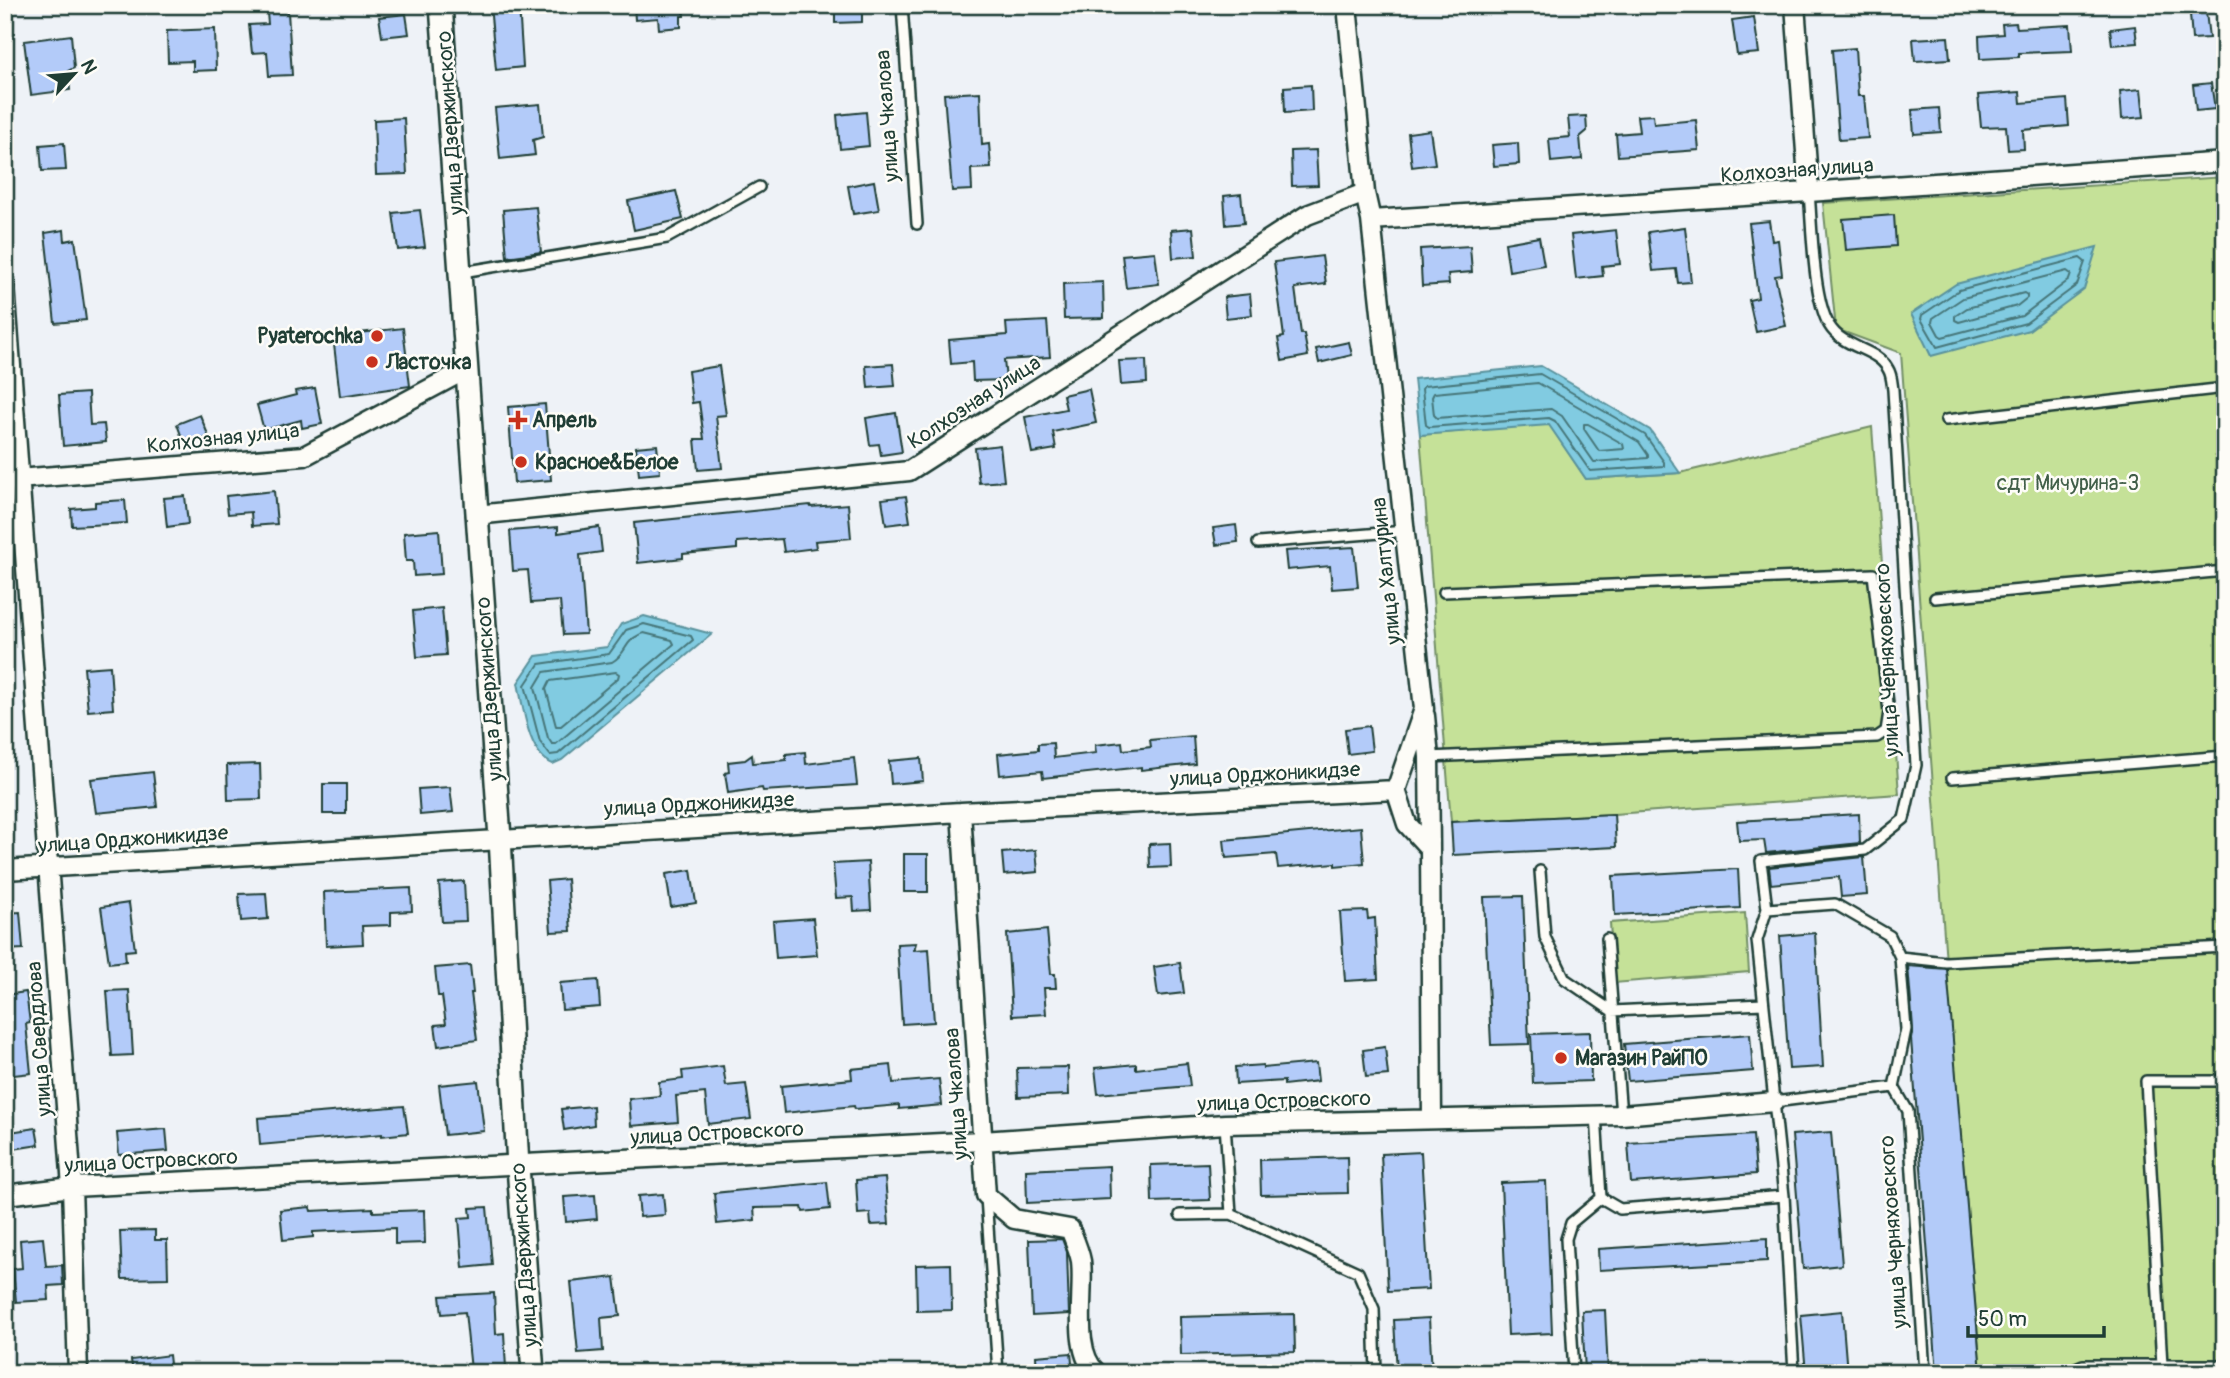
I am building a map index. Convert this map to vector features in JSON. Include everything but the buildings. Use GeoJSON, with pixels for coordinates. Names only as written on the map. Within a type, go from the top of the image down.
{"type":"FeatureCollection","features":[{"type":"Feature","properties":{"kind":"street","name":"улица Дзержинского"},"geometry":{"type":"LineString","coordinates":[[441,5],[533,1373]]}},
{"type":"Feature","properties":{"kind":"street","name":"улица Халтурина"},"geometry":{"type":"LineString","coordinates":[[1347,5],[1365,193],[1371,220],[1424,709],[1396,790]]}},
{"type":"Feature","properties":{"kind":"street","name":"улица Черняховского"},"geometry":{"type":"LineString","coordinates":[[1795,5],[1809,192]]}},
{"type":"Feature","properties":{"kind":"street","name":"Колхозная улица"},"geometry":{"type":"LineString","coordinates":[[1371,220],[2225,162]]}},
{"type":"Feature","properties":{"kind":"street","name":"Колхозная улица"},"geometry":{"type":"LineString","coordinates":[[476,515],[909,471],[1307,215],[1365,193]]}},
{"type":"Feature","properties":{"kind":"street","name":"улица Свердлова"},"geometry":{"type":"LineString","coordinates":[[5,285],[13,479],[50,867],[72,1187],[78,1373]]}},
{"type":"Feature","properties":{"kind":"street","name":"Колхозная улица"},"geometry":{"type":"LineString","coordinates":[[13,479],[304,456],[467,369]]}},
{"type":"Feature","properties":{"kind":"street"},"geometry":{"type":"LineString","coordinates":[[1424,709],[1429,757],[1432,1119]]}},
{"type":"Feature","properties":{"kind":"street","name":"улица Орджоникидзе"},"geometry":{"type":"LineString","coordinates":[[5,870],[499,838],[1396,790]]}},
{"type":"Feature","properties":{"kind":"street"},"geometry":{"type":"LineString","coordinates":[[1396,790],[1408,824],[1430,849]]}},
{"type":"Feature","properties":{"kind":"street","name":"улица Чкалова"},"geometry":{"type":"LineString","coordinates":[[961,812],[986,1195]]}},
{"type":"Feature","properties":{"kind":"street","name":"улица Островского"},"geometry":{"type":"LineString","coordinates":[[5,1195],[72,1187],[982,1141],[1225,1124],[1621,1115],[1774,1102]]}},
{"type":"Feature","properties":{"kind":"street"},"geometry":{"type":"LineString","coordinates":[[986,1195],[1014,1219],[1070,1230],[1081,1259],[1083,1351],[1097,1373]]}},
{"type":"Feature","properties":{"kind":"lane","name":"улица Чкалова"},"geometry":{"type":"LineString","coordinates":[[902,5],[917,224]]}},
{"type":"Feature","properties":{"kind":"lane"},"geometry":{"type":"LineString","coordinates":[[460,273],[667,238],[759,187]]}},
{"type":"Feature","properties":{"kind":"lane","name":"улица Черняховского"},"geometry":{"type":"LineString","coordinates":[[1767,909],[1761,861],[1865,850],[1904,819],[1916,765],[1893,390],[1889,370],[1880,359],[1845,342],[1830,327],[1820,304],[1809,192]]}},
{"type":"Feature","properties":{"kind":"lane"},"geometry":{"type":"LineString","coordinates":[[1946,420],[2225,388]]}},
{"type":"Feature","properties":{"kind":"lane"},"geometry":{"type":"LineString","coordinates":[[1258,543],[1405,531]]}},
{"type":"Feature","properties":{"kind":"lane"},"geometry":{"type":"LineString","coordinates":[[1935,598],[2225,571]]}},
{"type":"Feature","properties":{"kind":"lane"},"geometry":{"type":"LineString","coordinates":[[1429,757],[1877,737],[1886,731],[1889,712],[1873,574],[1444,592]]}},
{"type":"Feature","properties":{"kind":"lane"},"geometry":{"type":"LineString","coordinates":[[1952,778],[2225,756]]}},
{"type":"Feature","properties":{"kind":"lane"},"geometry":{"type":"LineString","coordinates":[[1541,872],[1545,937],[1564,979],[1612,1011],[1763,1004]]}},
{"type":"Feature","properties":{"kind":"lane"},"geometry":{"type":"LineString","coordinates":[[1774,1102],[1894,1087],[1906,1029],[1900,957],[1889,936],[1835,904],[1767,909],[1757,940],[1783,1196],[1794,1373]]}},
{"type":"Feature","properties":{"kind":"lane"},"geometry":{"type":"LineString","coordinates":[[1606,939],[1621,1115]]}},
{"type":"Feature","properties":{"kind":"lane"},"geometry":{"type":"LineString","coordinates":[[1900,957],[1946,962],[2225,947]]}},
{"type":"Feature","properties":{"kind":"lane"},"geometry":{"type":"LineString","coordinates":[[2163,1369],[2146,1081],[2225,1081]]}},
{"type":"Feature","properties":{"kind":"lane","name":"улица Черняховского"},"geometry":{"type":"LineString","coordinates":[[1894,1087],[1908,1111],[1925,1373]]}},
{"type":"Feature","properties":{"kind":"lane"},"geometry":{"type":"LineString","coordinates":[[1596,1114],[1601,1198]]}},
{"type":"Feature","properties":{"kind":"lane"},"geometry":{"type":"LineString","coordinates":[[1225,1124],[1231,1214]]}},
{"type":"Feature","properties":{"kind":"lane","name":"улица Чкалова"},"geometry":{"type":"LineString","coordinates":[[986,1195],[998,1373]]}},
{"type":"Feature","properties":{"kind":"lane"},"geometry":{"type":"LineString","coordinates":[[1601,1198],[1620,1209],[1783,1196]]}},
{"type":"Feature","properties":{"kind":"lane"},"geometry":{"type":"LineString","coordinates":[[1574,1373],[1566,1239],[1571,1223],[1601,1198]]}},
{"type":"Feature","properties":{"kind":"lane"},"geometry":{"type":"LineString","coordinates":[[1180,1215],[1231,1214],[1358,1272],[1374,1309],[1376,1373]]}},
{"type":"Feature","properties":{"kind":"lane"},"geometry":{"type":"LineString","coordinates":[[2064,1373],[2082,1365],[2163,1369],[2225,1365]]}},
{"type":"Feature","properties":{"kind":"green space","name":"сдт Мичурина-3"},"geometry":{"type":"Polygon","coordinates":[[[2225,177],[2225,1373],[1981,1373],[1946,962],[1901,353],[1836,329],[1823,203],[2225,177]]]}},
{"type":"Feature","properties":{"kind":"green space"},"geometry":{"type":"Polygon","coordinates":[[[1549,424],[1586,479],[1680,473],[1872,427],[1899,794],[1614,814],[1451,822],[1420,435],[1549,424]]]}},
{"type":"Feature","properties":{"kind":"green space"},"geometry":{"type":"Polygon","coordinates":[[[1745,913],[1749,972],[1614,983],[1610,923],[1745,913]]]}},
{"type":"Feature","properties":{"kind":"water"},"geometry":{"type":"Polygon","coordinates":[[[2097,247],[2084,289],[2029,330],[1931,356],[1911,314],[1956,284],[2097,247]]]}},
{"type":"Feature","properties":{"kind":"water"},"geometry":{"type":"Polygon","coordinates":[[[1541,366],[1650,430],[1680,473],[1586,479],[1549,425],[1420,435],[1414,379],[1541,366]]]}},
{"type":"Feature","properties":{"kind":"water"},"geometry":{"type":"Polygon","coordinates":[[[644,616],[712,634],[562,760],[553,764],[545,759],[538,751],[528,729],[518,683],[536,656],[607,647],[621,624],[644,616]]]}},
{"type":"Feature","properties":{"kind":"place","name":"Pyaterochka"},"geometry":{"type":"Point","coordinates":[377,336]}},
{"type":"Feature","properties":{"kind":"place","name":"Ласточка"},"geometry":{"type":"Point","coordinates":[372,362]}},
{"type":"Feature","properties":{"kind":"place","name":"Апрель"},"geometry":{"type":"Point","coordinates":[518,420]}},
{"type":"Feature","properties":{"kind":"place","name":"Красное&Белое"},"geometry":{"type":"Point","coordinates":[521,462]}},
{"type":"Feature","properties":{"kind":"place","name":"Магазин РайПО"},"geometry":{"type":"Point","coordinates":[1561,1058]}}]}
